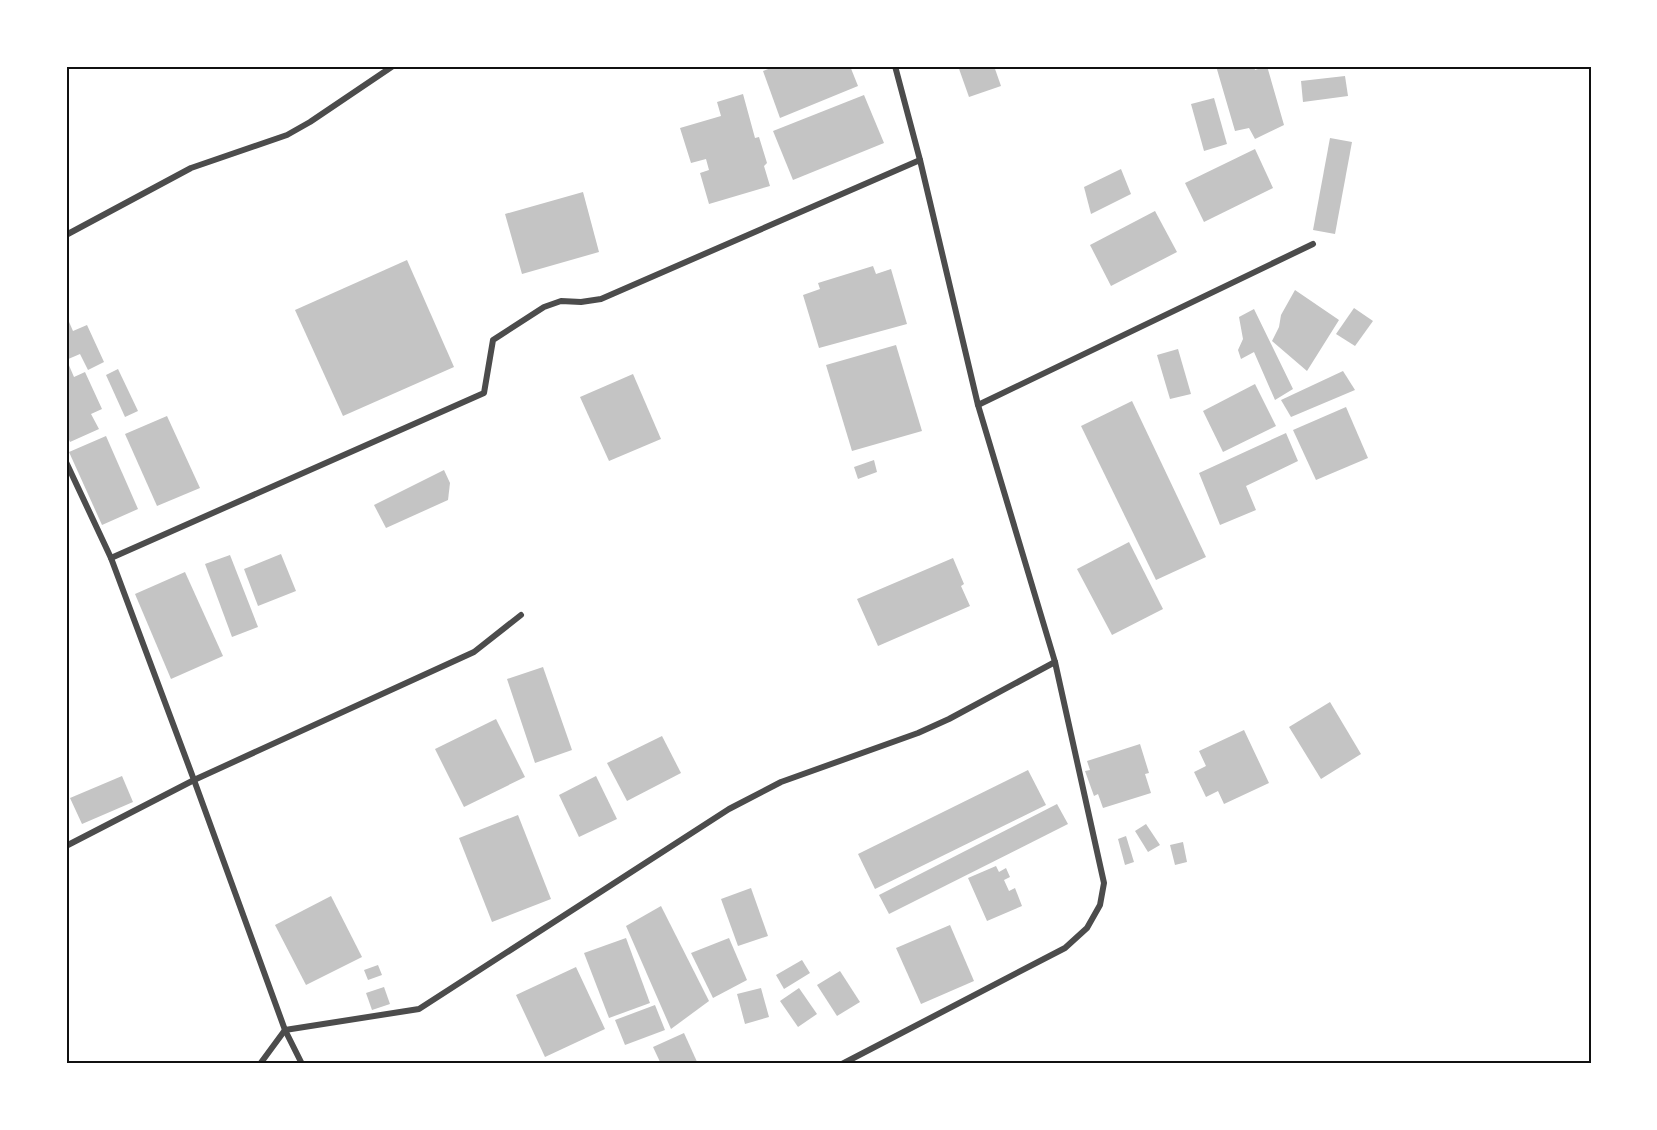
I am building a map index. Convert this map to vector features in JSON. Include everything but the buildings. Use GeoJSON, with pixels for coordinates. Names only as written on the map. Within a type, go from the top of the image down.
{"type":"FeatureCollection","features":[{"type":"Feature","properties":{"kind":"street"},"geometry":{"type":"LineString","coordinates":[[66,235],[191,168],[287,135],[393,66]]}},
{"type":"Feature","properties":{"kind":"street"},"geometry":{"type":"LineString","coordinates":[[842,1064],[1065,948],[1087,928],[1100,905],[1104,883],[1055,662],[978,405],[920,160],[895,66]]}},
{"type":"Feature","properties":{"kind":"street"},"geometry":{"type":"LineString","coordinates":[[111,558],[484,393],[493,340],[544,307],[561,301],[581,302],[601,299],[920,160]]}},
{"type":"Feature","properties":{"kind":"street"},"geometry":{"type":"LineString","coordinates":[[978,405],[1313,244]]}},
{"type":"Feature","properties":{"kind":"street"},"geometry":{"type":"LineString","coordinates":[[66,462],[111,558],[285,1030],[302,1064]]}},
{"type":"Feature","properties":{"kind":"street"},"geometry":{"type":"LineString","coordinates":[[66,846],[194,780],[474,652],[521,615]]}},
{"type":"Feature","properties":{"kind":"street"},"geometry":{"type":"LineString","coordinates":[[260,1064],[285,1030],[419,1009],[729,809],[781,782],[918,733],[949,719],[1055,662]]}}]}
